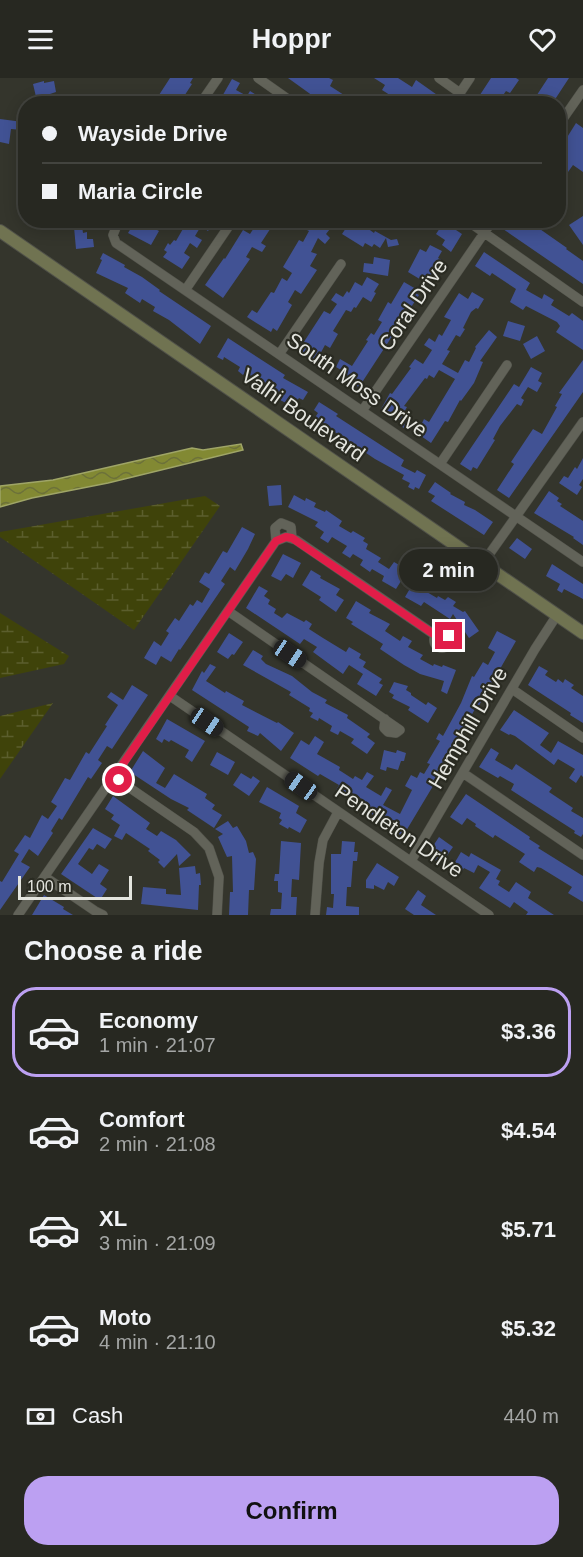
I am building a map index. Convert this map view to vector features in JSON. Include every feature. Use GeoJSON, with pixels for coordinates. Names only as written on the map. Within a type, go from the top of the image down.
{"type":"FeatureCollection","features":[{"type":"Feature","properties":{"kind":"street"},"geometry":{"type":"LineString","coordinates":[[206,96],[218,78]]}},
{"type":"Feature","properties":{"kind":"street"},"geometry":{"type":"LineString","coordinates":[[258,78],[284,96]]}},
{"type":"Feature","properties":{"kind":"street"},"geometry":{"type":"LineString","coordinates":[[439,78],[460,93],[470,78]]}},
{"type":"Feature","properties":{"kind":"street"},"geometry":{"type":"LineString","coordinates":[[566,114],[583,90]]}},
{"type":"Feature","properties":{"kind":"street","name":"South Moss Drive"},"geometry":{"type":"LineString","coordinates":[[115,228],[112,235],[116,243],[583,562]]}},
{"type":"Feature","properties":{"kind":"street"},"geometry":{"type":"LineString","coordinates":[[186,289],[228,228]]}},
{"type":"Feature","properties":{"kind":"street"},"geometry":{"type":"LineString","coordinates":[[477,228],[583,302]]}},
{"type":"Feature","properties":{"kind":"street","name":"Coral Drive"},"geometry":{"type":"LineString","coordinates":[[362,411],[487,228]]}},
{"type":"Feature","properties":{"kind":"street","name":"Valhi Boulevard"},"geometry":{"type":"LineString","coordinates":[[0,231],[583,633]]}},
{"type":"Feature","properties":{"kind":"street"},"geometry":{"type":"LineString","coordinates":[[280,353],[341,264]]}},
{"type":"Feature","properties":{"kind":"street"},"geometry":{"type":"LineString","coordinates":[[440,464],[507,365]]}},
{"type":"Feature","properties":{"kind":"street"},"geometry":{"type":"LineString","coordinates":[[483,563],[583,422]]}},
{"type":"Feature","properties":{"kind":"street"},"geometry":{"type":"LineString","coordinates":[[276,541],[275,528],[281,523],[291,527],[292,538]]}},
{"type":"Feature","properties":{"kind":"street"},"geometry":{"type":"LineString","coordinates":[[18,915],[276,541],[286,537],[292,538],[435,635]]}},
{"type":"Feature","properties":{"kind":"street"},"geometry":{"type":"LineString","coordinates":[[228,611],[400,730]]}},
{"type":"Feature","properties":{"kind":"street","name":"Hemphill Drive"},"geometry":{"type":"LineString","coordinates":[[411,861],[557,615]]}},
{"type":"Feature","properties":{"kind":"street"},"geometry":{"type":"LineString","coordinates":[[512,689],[583,738]]}},
{"type":"Feature","properties":{"kind":"street","name":"Pendleton Drive"},"geometry":{"type":"LineString","coordinates":[[170,696],[489,915]]}},
{"type":"Feature","properties":{"kind":"street"},"geometry":{"type":"LineString","coordinates":[[463,772],[583,855]]}},
{"type":"Feature","properties":{"kind":"street"},"geometry":{"type":"LineString","coordinates":[[114,777],[194,832],[209,848],[219,877],[217,915]]}},
{"type":"Feature","properties":{"kind":"street"},"geometry":{"type":"LineString","coordinates":[[315,915],[323,840],[338,812]]}},
{"type":"Feature","properties":{"kind":"street"},"geometry":{"type":"LineString","coordinates":[[45,877],[103,915]]}},
{"type":"Feature","properties":{"kind":"green space"},"geometry":{"type":"Polygon","coordinates":[[[205,496],[220,506],[134,630],[0,537],[0,532],[205,496]]]}},
{"type":"Feature","properties":{"kind":"green space"},"geometry":{"type":"Polygon","coordinates":[[[0,613],[69,656],[64,664],[0,678],[0,613]]]}},
{"type":"Feature","properties":{"kind":"green space"},"geometry":{"type":"Polygon","coordinates":[[[53,703],[0,779],[0,716],[53,703]]]}},
{"type":"Feature","properties":{"kind":"water"},"geometry":{"type":"Polygon","coordinates":[[[241,444],[243,450],[0,507],[0,486],[53,480],[192,448],[203,450],[241,444]]]}},
{"type":"Feature","properties":{"kind":"building"},"geometry":{"type":"Polygon","coordinates":[[[170,78],[193,78],[184,96],[159,95],[170,78]]]}},
{"type":"Feature","properties":{"kind":"building"},"geometry":{"type":"Polygon","coordinates":[[[288,78],[329,78],[333,80],[330,86],[346,96],[315,94],[313,96],[288,78]]]}},
{"type":"Feature","properties":{"kind":"building"},"geometry":{"type":"Polygon","coordinates":[[[374,78],[398,78],[412,87],[416,80],[439,96],[398,96],[395,94],[391,96],[382,90],[385,85],[374,78]]]}},
{"type":"Feature","properties":{"kind":"building"},"geometry":{"type":"Polygon","coordinates":[[[491,78],[519,80],[510,93],[506,91],[503,96],[479,96],[491,78]]]}},
{"type":"Feature","properties":{"kind":"building"},"geometry":{"type":"Polygon","coordinates":[[[548,78],[569,78],[557,96],[536,96],[548,78]]]}},
{"type":"Feature","properties":{"kind":"building"},"geometry":{"type":"Polygon","coordinates":[[[232,79],[240,83],[236,90],[247,96],[222,96],[232,79]]]}},
{"type":"Feature","properties":{"kind":"building"},"geometry":{"type":"Polygon","coordinates":[[[54,81],[56,92],[47,96],[36,96],[33,84],[54,81]]]}},
{"type":"Feature","properties":{"kind":"building"},"geometry":{"type":"Polygon","coordinates":[[[250,91],[258,96],[247,96],[250,91]]]}},
{"type":"Feature","properties":{"kind":"building"},"geometry":{"type":"Polygon","coordinates":[[[0,119],[18,121],[18,130],[11,129],[9,144],[0,142],[0,119]]]}},
{"type":"Feature","properties":{"kind":"building"},"geometry":{"type":"Polygon","coordinates":[[[576,123],[583,128],[583,172],[573,165],[566,175],[566,139],[576,123]]]}},
{"type":"Feature","properties":{"kind":"building"},"geometry":{"type":"Polygon","coordinates":[[[583,216],[583,245],[569,225],[583,216]]]}},
{"type":"Feature","properties":{"kind":"building"},"geometry":{"type":"Polygon","coordinates":[[[74,228],[82,228],[83,233],[87,232],[87,239],[93,239],[94,247],[76,249],[74,228]]]}},
{"type":"Feature","properties":{"kind":"building"},"geometry":{"type":"Polygon","coordinates":[[[131,228],[153,228],[159,231],[151,245],[128,233],[131,228]]]}},
{"type":"Feature","properties":{"kind":"building"},"geometry":{"type":"Polygon","coordinates":[[[183,228],[200,228],[195,236],[202,240],[197,248],[190,243],[184,253],[190,257],[182,269],[163,257],[167,252],[164,250],[168,243],[170,245],[174,240],[176,241],[183,228]]]}},
{"type":"Feature","properties":{"kind":"building"},"geometry":{"type":"Polygon","coordinates":[[[254,228],[271,228],[261,243],[266,246],[262,252],[252,247],[246,257],[250,259],[223,298],[205,285],[243,230],[250,234],[254,228]]]}},
{"type":"Feature","properties":{"kind":"building"},"geometry":{"type":"Polygon","coordinates":[[[309,228],[331,228],[326,234],[330,238],[325,244],[318,238],[311,252],[317,254],[310,266],[317,270],[301,294],[295,290],[288,302],[292,305],[277,331],[273,328],[271,332],[247,317],[252,310],[257,313],[271,292],[274,293],[282,278],[287,281],[292,273],[283,267],[299,240],[303,242],[309,231],[307,230],[309,228]]]}},
{"type":"Feature","properties":{"kind":"building"},"geometry":{"type":"Polygon","coordinates":[[[346,228],[367,228],[391,240],[397,239],[399,245],[388,247],[386,238],[380,248],[374,244],[372,247],[365,243],[363,247],[342,234],[346,228]]]}},
{"type":"Feature","properties":{"kind":"building"},"geometry":{"type":"Polygon","coordinates":[[[440,228],[453,228],[462,234],[451,252],[442,245],[445,240],[436,234],[440,228]]]}},
{"type":"Feature","properties":{"kind":"building"},"geometry":{"type":"Polygon","coordinates":[[[538,228],[583,261],[583,284],[503,229],[538,228]]]}},
{"type":"Feature","properties":{"kind":"building"},"geometry":{"type":"Polygon","coordinates":[[[430,245],[442,251],[438,258],[443,261],[428,284],[408,272],[420,249],[426,252],[430,245]]]}},
{"type":"Feature","properties":{"kind":"building"},"geometry":{"type":"Polygon","coordinates":[[[484,252],[530,283],[526,290],[542,299],[544,294],[554,300],[551,305],[569,316],[572,313],[583,321],[583,350],[556,332],[560,326],[557,322],[526,306],[523,310],[510,302],[516,289],[492,273],[490,276],[475,266],[484,252]]]}},
{"type":"Feature","properties":{"kind":"building"},"geometry":{"type":"Polygon","coordinates":[[[103,253],[125,265],[124,267],[142,277],[211,326],[200,344],[169,320],[153,311],[155,307],[142,299],[140,303],[125,293],[128,288],[96,273],[103,253]]]}},
{"type":"Feature","properties":{"kind":"building"},"geometry":{"type":"Polygon","coordinates":[[[374,257],[390,260],[388,276],[363,272],[364,263],[373,264],[374,257]]]}},
{"type":"Feature","properties":{"kind":"building"},"geometry":{"type":"Polygon","coordinates":[[[367,277],[379,284],[374,292],[376,293],[371,302],[363,297],[351,312],[346,310],[333,331],[338,334],[330,348],[325,345],[319,356],[324,359],[320,365],[298,351],[324,311],[330,314],[337,304],[331,300],[336,293],[343,297],[347,291],[349,293],[355,282],[362,286],[367,277]]]}},
{"type":"Feature","properties":{"kind":"building"},"geometry":{"type":"Polygon","coordinates":[[[404,282],[416,289],[414,292],[419,295],[359,387],[337,377],[341,370],[336,367],[340,359],[352,366],[368,341],[366,340],[371,333],[374,335],[382,322],[378,320],[388,302],[391,304],[404,282]]]}},
{"type":"Feature","properties":{"kind":"building"},"geometry":{"type":"Polygon","coordinates":[[[472,292],[484,299],[478,309],[471,312],[460,337],[456,335],[442,364],[458,373],[465,360],[469,362],[475,347],[489,330],[497,337],[480,361],[483,362],[474,383],[431,443],[421,436],[425,430],[420,427],[424,419],[429,422],[455,379],[439,370],[434,378],[429,375],[427,379],[425,378],[404,406],[407,407],[403,414],[410,418],[404,428],[399,425],[401,421],[381,409],[415,359],[423,364],[432,350],[424,345],[429,338],[435,342],[439,334],[442,336],[451,320],[444,317],[459,293],[468,299],[472,292]]]}},
{"type":"Feature","properties":{"kind":"building"},"geometry":{"type":"Polygon","coordinates":[[[508,321],[525,326],[520,341],[503,336],[508,321]]]}},
{"type":"Feature","properties":{"kind":"building"},"geometry":{"type":"Polygon","coordinates":[[[537,336],[545,351],[531,359],[523,344],[537,336]]]}},
{"type":"Feature","properties":{"kind":"building"},"geometry":{"type":"Polygon","coordinates":[[[228,338],[285,375],[283,378],[308,392],[303,400],[299,398],[295,404],[288,400],[286,403],[280,400],[283,396],[266,386],[264,389],[258,385],[261,382],[245,372],[243,375],[238,371],[240,367],[224,357],[223,360],[217,357],[228,338]]]}},
{"type":"Feature","properties":{"kind":"building"},"geometry":{"type":"Polygon","coordinates":[[[583,360],[583,392],[509,498],[497,490],[514,464],[511,462],[533,429],[542,434],[557,407],[555,406],[562,394],[559,393],[583,360]]]}},
{"type":"Feature","properties":{"kind":"building"},"geometry":{"type":"Polygon","coordinates":[[[531,367],[542,373],[538,381],[542,383],[537,392],[528,387],[521,398],[524,400],[521,406],[517,404],[500,426],[493,439],[495,440],[477,469],[473,467],[471,471],[460,464],[514,384],[519,387],[531,367]]]}},
{"type":"Feature","properties":{"kind":"building"},"geometry":{"type":"Polygon","coordinates":[[[319,402],[338,414],[336,416],[404,460],[401,466],[415,473],[417,470],[426,475],[419,489],[415,487],[414,490],[408,487],[410,483],[402,479],[404,475],[314,419],[318,413],[314,410],[319,402]]]}},
{"type":"Feature","properties":{"kind":"building"},"geometry":{"type":"Polygon","coordinates":[[[583,458],[583,479],[579,485],[582,487],[577,495],[559,483],[564,476],[568,478],[575,467],[577,469],[583,458]]]}},
{"type":"Feature","properties":{"kind":"building"},"geometry":{"type":"Polygon","coordinates":[[[435,482],[465,502],[464,505],[493,522],[484,535],[431,501],[435,496],[428,492],[435,482]]]}},
{"type":"Feature","properties":{"kind":"building"},"geometry":{"type":"Polygon","coordinates":[[[281,485],[282,505],[269,506],[267,486],[281,485]]]}},
{"type":"Feature","properties":{"kind":"building"},"geometry":{"type":"Polygon","coordinates":[[[549,491],[559,498],[557,501],[562,504],[560,506],[583,521],[583,545],[534,513],[549,491]]]}},
{"type":"Feature","properties":{"kind":"building"},"geometry":{"type":"Polygon","coordinates":[[[294,495],[305,501],[306,498],[316,503],[314,507],[325,512],[326,510],[342,521],[339,526],[365,538],[363,541],[368,544],[366,549],[381,558],[378,562],[389,569],[394,562],[408,570],[396,589],[382,581],[384,576],[372,569],[370,572],[360,565],[363,560],[353,554],[350,558],[342,553],[347,546],[332,537],[328,543],[320,538],[324,532],[315,526],[318,522],[288,507],[294,495]]]}},
{"type":"Feature","properties":{"kind":"building"},"geometry":{"type":"Polygon","coordinates":[[[242,527],[255,534],[248,549],[235,571],[230,567],[221,581],[225,584],[180,650],[171,662],[161,656],[156,665],[144,658],[154,641],[161,646],[169,633],[166,631],[175,618],[179,621],[190,604],[193,606],[197,600],[202,603],[210,589],[199,582],[205,572],[209,574],[223,551],[227,553],[242,527]]]}},
{"type":"Feature","properties":{"kind":"building"},"geometry":{"type":"Polygon","coordinates":[[[517,538],[532,549],[525,559],[509,548],[517,538]]]}},
{"type":"Feature","properties":{"kind":"building"},"geometry":{"type":"Polygon","coordinates":[[[283,554],[301,563],[293,578],[286,574],[281,581],[271,576],[283,554]]]}},
{"type":"Feature","properties":{"kind":"building"},"geometry":{"type":"Polygon","coordinates":[[[552,564],[583,584],[583,599],[564,589],[562,593],[557,590],[560,584],[546,576],[552,564]]]}},
{"type":"Feature","properties":{"kind":"building"},"geometry":{"type":"Polygon","coordinates":[[[311,570],[340,589],[336,595],[344,600],[336,612],[319,600],[321,597],[302,585],[311,570]]]}},
{"type":"Feature","properties":{"kind":"building"},"geometry":{"type":"Polygon","coordinates":[[[415,580],[422,584],[420,588],[437,598],[438,596],[445,600],[448,597],[456,602],[453,606],[465,611],[479,631],[469,638],[453,614],[450,619],[424,602],[421,606],[405,597],[415,580]]]}},
{"type":"Feature","properties":{"kind":"building"},"geometry":{"type":"Polygon","coordinates":[[[259,586],[268,591],[264,596],[270,600],[268,604],[276,609],[274,613],[282,618],[287,613],[304,622],[306,620],[312,624],[309,629],[323,638],[346,652],[349,647],[361,654],[359,658],[366,662],[363,667],[382,679],[379,683],[383,685],[376,696],[357,684],[363,674],[349,665],[343,674],[313,652],[317,647],[304,639],[300,644],[246,608],[259,586]]]}},
{"type":"Feature","properties":{"kind":"building"},"geometry":{"type":"Polygon","coordinates":[[[356,601],[371,610],[369,613],[390,624],[385,631],[400,641],[403,636],[412,641],[408,647],[423,655],[420,659],[433,666],[434,664],[442,667],[443,665],[456,670],[447,694],[441,691],[444,681],[420,674],[404,665],[380,649],[383,644],[351,624],[353,622],[346,618],[356,601]]]}},
{"type":"Feature","properties":{"kind":"building"},"geometry":{"type":"Polygon","coordinates":[[[497,631],[516,641],[492,683],[490,682],[478,708],[476,707],[403,836],[383,826],[386,822],[364,810],[366,806],[360,802],[362,799],[352,793],[349,798],[336,790],[339,785],[320,774],[318,776],[290,758],[301,740],[309,745],[315,736],[324,742],[317,754],[340,767],[339,770],[353,779],[355,776],[362,780],[367,772],[374,776],[366,787],[381,796],[386,787],[392,790],[383,805],[400,814],[412,790],[405,786],[411,775],[417,778],[420,772],[424,774],[430,764],[427,763],[440,741],[436,739],[439,733],[443,736],[461,703],[472,676],[474,677],[483,662],[488,665],[495,652],[488,648],[497,631]]]}},
{"type":"Feature","properties":{"kind":"building"},"geometry":{"type":"Polygon","coordinates":[[[229,633],[243,642],[234,655],[232,654],[228,659],[217,652],[229,633]]]}},
{"type":"Feature","properties":{"kind":"building"},"geometry":{"type":"Polygon","coordinates":[[[253,650],[263,656],[261,659],[266,664],[292,676],[312,692],[327,700],[325,703],[348,715],[347,718],[370,734],[367,737],[375,743],[367,754],[351,743],[354,739],[340,731],[338,735],[330,731],[332,726],[319,718],[318,721],[310,717],[313,713],[309,711],[310,708],[289,695],[291,692],[243,665],[253,650]]]}},
{"type":"Feature","properties":{"kind":"building"},"geometry":{"type":"Polygon","coordinates":[[[210,664],[216,667],[206,681],[244,701],[242,705],[278,722],[294,733],[281,751],[260,733],[258,736],[247,731],[249,727],[192,690],[202,671],[204,673],[210,664]]]}},
{"type":"Feature","properties":{"kind":"building"},"geometry":{"type":"Polygon","coordinates":[[[539,666],[548,671],[545,675],[556,682],[558,679],[563,683],[565,679],[574,685],[571,688],[583,696],[583,723],[528,685],[539,666]]]}},
{"type":"Feature","properties":{"kind":"building"},"geometry":{"type":"Polygon","coordinates":[[[394,682],[408,686],[406,690],[411,695],[426,705],[428,702],[437,708],[428,723],[408,710],[410,707],[392,698],[394,695],[389,692],[394,682]]]}},
{"type":"Feature","properties":{"kind":"building"},"geometry":{"type":"Polygon","coordinates":[[[132,685],[148,695],[112,749],[107,746],[98,760],[102,763],[91,779],[88,777],[62,820],[59,818],[51,831],[53,833],[38,856],[29,849],[21,862],[30,867],[0,910],[0,881],[2,882],[19,854],[14,851],[25,835],[30,838],[42,815],[48,819],[57,806],[51,802],[65,778],[70,780],[86,752],[89,754],[107,726],[105,725],[118,705],[107,697],[111,692],[123,700],[132,685]]]}},
{"type":"Feature","properties":{"kind":"building"},"geometry":{"type":"Polygon","coordinates":[[[514,710],[549,733],[540,745],[551,753],[558,741],[583,755],[583,777],[581,775],[576,783],[569,778],[575,769],[558,759],[554,765],[515,736],[500,730],[514,710]]]}},
{"type":"Feature","properties":{"kind":"building"},"geometry":{"type":"Polygon","coordinates":[[[167,719],[205,741],[192,762],[185,757],[189,750],[171,740],[169,742],[164,739],[162,743],[156,739],[167,719]]]}},
{"type":"Feature","properties":{"kind":"building"},"geometry":{"type":"Polygon","coordinates":[[[491,748],[499,753],[495,760],[512,770],[516,764],[552,788],[549,792],[573,808],[571,811],[583,818],[581,837],[511,790],[514,784],[479,767],[491,748]]]}},
{"type":"Feature","properties":{"kind":"building"},"geometry":{"type":"Polygon","coordinates":[[[384,750],[406,753],[398,770],[387,767],[386,771],[380,769],[384,750]]]}},
{"type":"Feature","properties":{"kind":"building"},"geometry":{"type":"Polygon","coordinates":[[[143,751],[165,768],[156,783],[165,788],[174,774],[207,794],[205,798],[215,805],[212,809],[222,815],[214,828],[187,810],[189,808],[130,772],[143,751]]]}},
{"type":"Feature","properties":{"kind":"building"},"geometry":{"type":"Polygon","coordinates":[[[217,752],[235,762],[228,775],[210,765],[217,752]]]}},
{"type":"Feature","properties":{"kind":"building"},"geometry":{"type":"Polygon","coordinates":[[[241,773],[251,779],[253,776],[260,781],[249,796],[233,785],[241,773]]]}},
{"type":"Feature","properties":{"kind":"building"},"geometry":{"type":"Polygon","coordinates":[[[267,787],[299,806],[296,813],[307,820],[300,833],[279,824],[282,820],[279,818],[281,813],[259,802],[267,787]]]}},
{"type":"Feature","properties":{"kind":"building"},"geometry":{"type":"Polygon","coordinates":[[[466,794],[530,837],[529,839],[540,846],[538,848],[583,876],[583,902],[568,893],[572,887],[541,868],[537,867],[534,872],[519,862],[525,854],[495,835],[493,838],[467,818],[462,825],[450,817],[466,794]]]}},
{"type":"Feature","properties":{"kind":"building"},"geometry":{"type":"Polygon","coordinates":[[[113,796],[150,823],[146,829],[157,836],[161,831],[176,840],[191,855],[179,866],[177,854],[164,868],[158,862],[160,860],[148,851],[150,849],[126,833],[122,840],[114,836],[120,825],[111,819],[114,815],[105,809],[113,796]]]}},
{"type":"Feature","properties":{"kind":"building"},"geometry":{"type":"Polygon","coordinates":[[[228,821],[233,828],[237,826],[246,841],[249,853],[253,852],[256,859],[254,890],[249,890],[248,915],[229,915],[230,892],[233,892],[232,856],[227,857],[218,837],[223,834],[215,829],[228,821]]]}},
{"type":"Feature","properties":{"kind":"building"},"geometry":{"type":"Polygon","coordinates":[[[93,828],[112,839],[105,849],[97,844],[93,850],[89,848],[78,864],[92,874],[99,864],[109,870],[100,884],[107,889],[100,900],[61,874],[93,828]]]}},
{"type":"Feature","properties":{"kind":"building"},"geometry":{"type":"Polygon","coordinates":[[[439,837],[453,847],[441,864],[432,858],[434,855],[429,852],[439,837]]]}},
{"type":"Feature","properties":{"kind":"building"},"geometry":{"type":"Polygon","coordinates":[[[281,841],[301,843],[299,880],[292,879],[291,897],[297,897],[296,915],[270,915],[271,909],[281,909],[282,893],[278,892],[278,881],[274,881],[275,874],[279,874],[281,841]]]}},
{"type":"Feature","properties":{"kind":"building"},"geometry":{"type":"Polygon","coordinates":[[[342,841],[355,842],[354,852],[358,852],[357,861],[353,861],[351,887],[347,887],[346,906],[359,907],[359,915],[326,915],[327,907],[333,908],[331,854],[341,854],[342,841]]]}},
{"type":"Feature","properties":{"kind":"building"},"geometry":{"type":"Polygon","coordinates":[[[461,852],[469,857],[471,853],[501,870],[496,879],[500,881],[498,885],[509,892],[516,882],[531,892],[528,898],[554,915],[526,915],[528,912],[514,902],[510,908],[479,888],[490,872],[478,865],[474,873],[464,868],[460,874],[451,869],[461,852]]]}},
{"type":"Feature","properties":{"kind":"building"},"geometry":{"type":"Polygon","coordinates":[[[377,863],[399,877],[394,886],[388,882],[384,890],[374,885],[374,889],[366,888],[366,880],[377,863]]]}},
{"type":"Feature","properties":{"kind":"building"},"geometry":{"type":"Polygon","coordinates":[[[195,866],[196,874],[200,873],[201,885],[199,885],[198,910],[141,904],[143,887],[166,889],[166,894],[181,895],[179,868],[195,866]]]}},
{"type":"Feature","properties":{"kind":"building"},"geometry":{"type":"Polygon","coordinates":[[[418,890],[426,896],[421,905],[436,915],[414,915],[405,909],[418,890]]]}},
{"type":"Feature","properties":{"kind":"building"},"geometry":{"type":"Polygon","coordinates":[[[44,895],[64,907],[63,909],[73,915],[32,915],[44,895]]]}},
{"type":"Feature","properties":{"kind":"route"},"geometry":{"type":"LineString","coordinates":[[119,780],[114,777],[276,541],[280,539],[292,538],[435,635],[438,632],[444,632],[449,636]]}}]}
